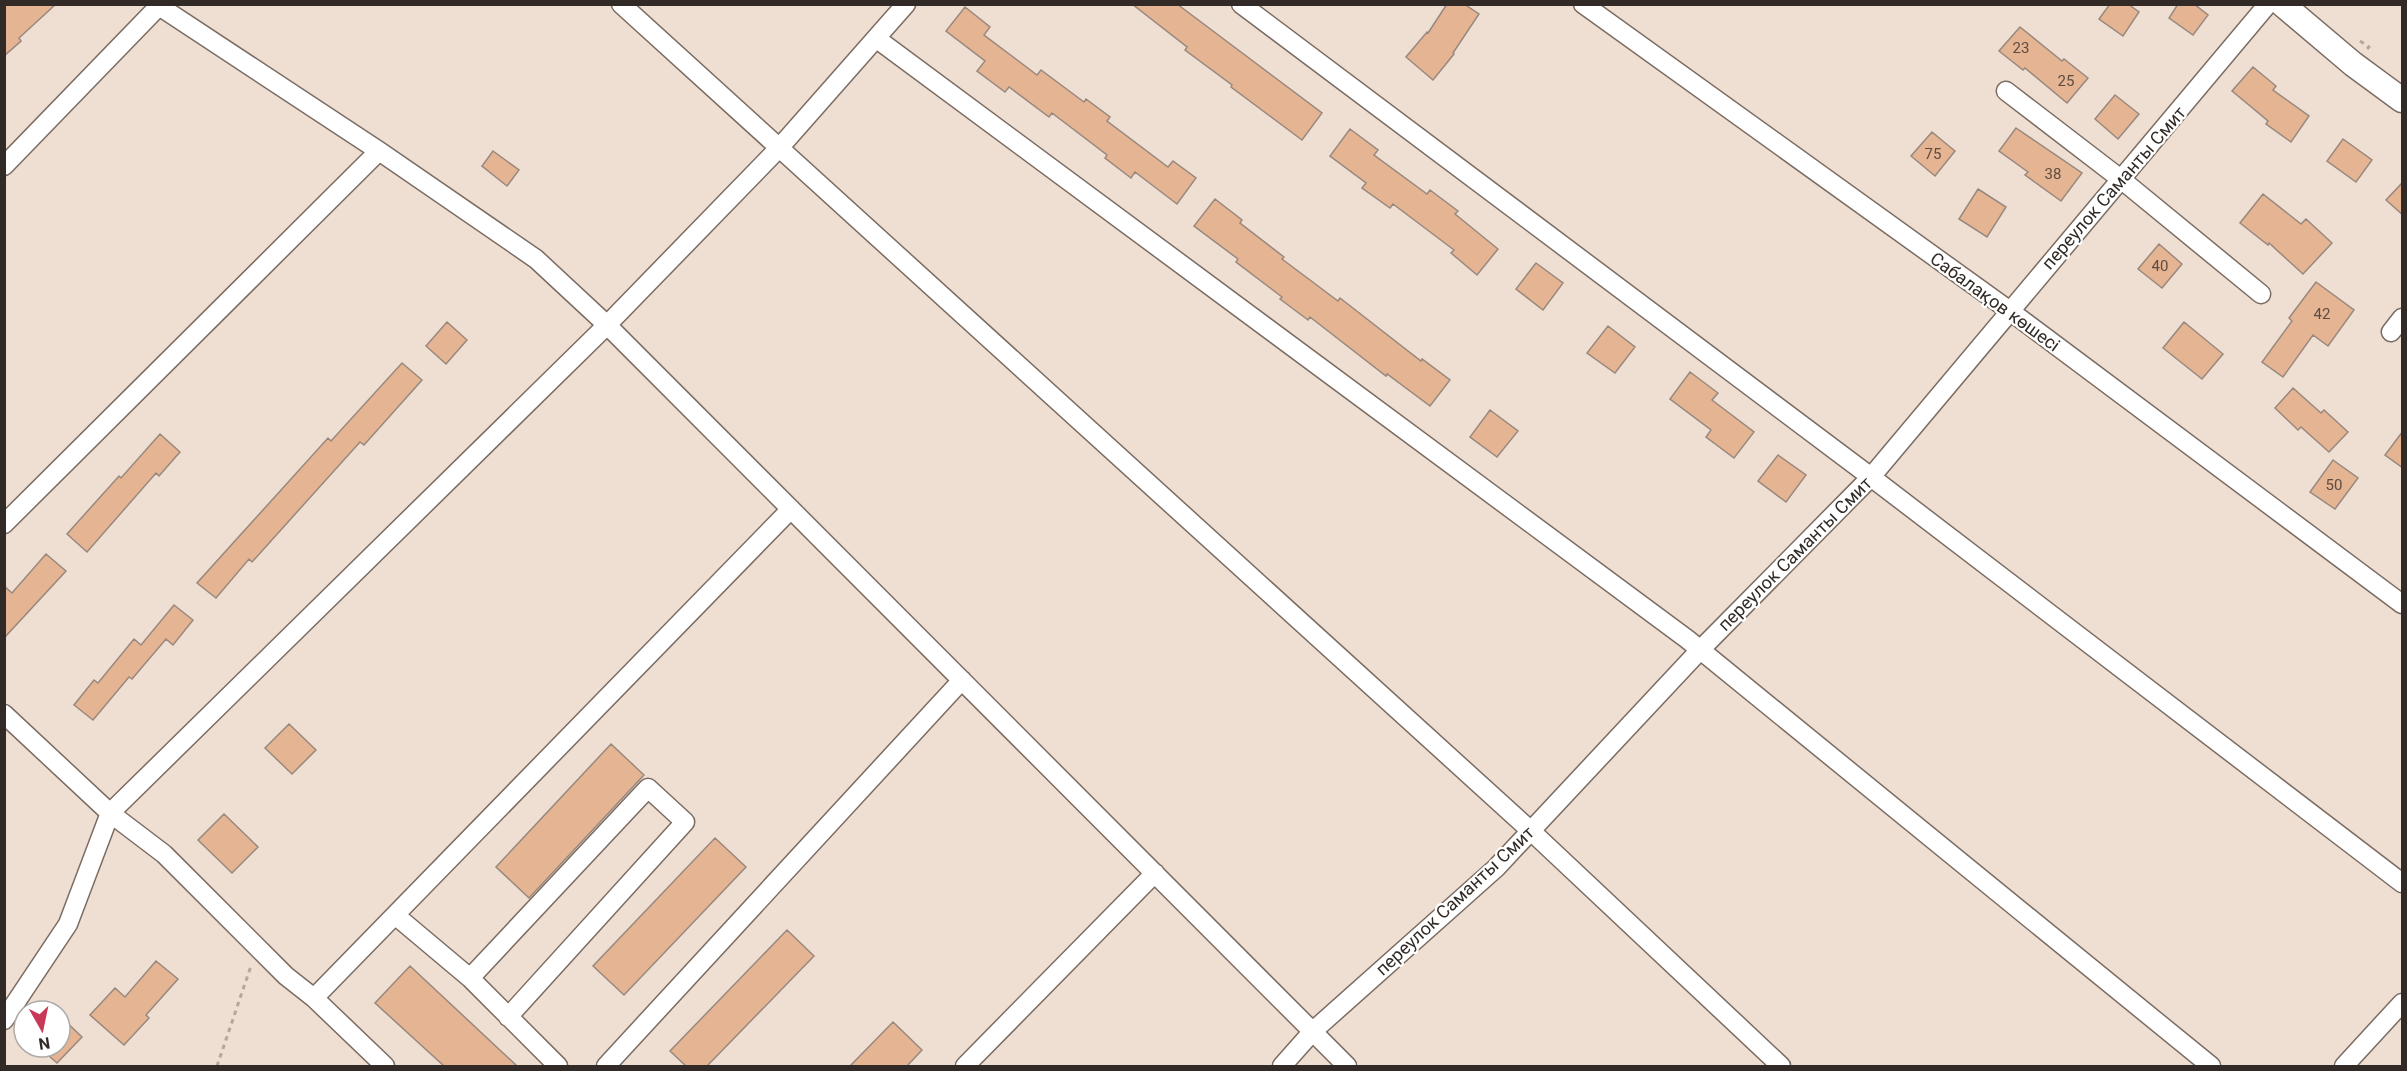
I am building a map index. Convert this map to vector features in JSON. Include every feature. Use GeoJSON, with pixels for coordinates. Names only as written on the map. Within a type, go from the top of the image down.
{"type":"FeatureCollection","features":[{"type":"Feature","properties":{"kind":"main road"},"geometry":{"type":"LineString","coordinates":[[2282,4],[2354,64],[2403,100]]}},
{"type":"Feature","properties":{"kind":"street"},"geometry":{"type":"LineString","coordinates":[[621,4],[1531,831],[1781,1066]]}},
{"type":"Feature","properties":{"kind":"street"},"geometry":{"type":"LineString","coordinates":[[4,1020],[68,924],[110,813],[608,325],[780,147],[906,4]]}},
{"type":"Feature","properties":{"kind":"street"},"geometry":{"type":"LineString","coordinates":[[1241,4],[1870,477],[2403,883]]}},
{"type":"Feature","properties":{"kind":"street","name":"Сабалақов көшесі"},"geometry":{"type":"LineString","coordinates":[[1583,4],[2010,312],[2403,604]]}},
{"type":"Feature","properties":{"kind":"street","name":"переулок Саманты Смит"},"geometry":{"type":"LineString","coordinates":[[1282,1066],[1313,1031],[1496,868],[1700,650],[1870,477],[2268,4]]}},
{"type":"Feature","properties":{"kind":"street"},"geometry":{"type":"LineString","coordinates":[[4,166],[157,5],[379,151],[536,259],[608,325],[1347,1066]]}},
{"type":"Feature","properties":{"kind":"street"},"geometry":{"type":"LineString","coordinates":[[877,39],[1700,650],[2211,1066]]}},
{"type":"Feature","properties":{"kind":"street"},"geometry":{"type":"LineString","coordinates":[[2006,91],[2122,180],[2261,294]]}},
{"type":"Feature","properties":{"kind":"street"},"geometry":{"type":"LineString","coordinates":[[4,524],[379,151]]}},
{"type":"Feature","properties":{"kind":"street"},"geometry":{"type":"LineString","coordinates":[[314,998],[791,508]]}},
{"type":"Feature","properties":{"kind":"street"},"geometry":{"type":"LineString","coordinates":[[606,1066],[962,680]]}},
{"type":"Feature","properties":{"kind":"street"},"geometry":{"type":"LineString","coordinates":[[4,714],[110,813],[164,854],[286,976],[314,998],[385,1066]]}},
{"type":"Feature","properties":{"kind":"street"},"geometry":{"type":"LineString","coordinates":[[470,978],[648,788],[685,822],[508,1017]]}},
{"type":"Feature","properties":{"kind":"street"},"geometry":{"type":"LineString","coordinates":[[965,1066],[1155,873]]}},
{"type":"Feature","properties":{"kind":"street"},"geometry":{"type":"LineString","coordinates":[[395,915],[470,978],[558,1066]]}},
{"type":"Feature","properties":{"kind":"street"},"geometry":{"type":"LineString","coordinates":[[2344,1066],[2403,1003]]}},
{"type":"Feature","properties":{"kind":"path"},"geometry":{"type":"LineString","coordinates":[[217,1066],[257,947]]}},
{"type":"Feature","properties":{"kind":"building"},"geometry":{"type":"Polygon","coordinates":[[[4,4],[56,4],[19,38],[21,41],[4,56],[4,4]]]}},
{"type":"Feature","properties":{"kind":"building"},"geometry":{"type":"Polygon","coordinates":[[[1132,4],[1177,4],[1322,113],[1302,140],[1231,87],[1232,85],[1185,50],[1187,47],[1132,4]]]}},
{"type":"Feature","properties":{"kind":"building"},"geometry":{"type":"Polygon","coordinates":[[[1447,4],[1464,4],[1479,14],[1454,54],[1433,80],[1406,57],[1428,33],[1447,4]]]}},
{"type":"Feature","properties":{"kind":"building"},"geometry":{"type":"Polygon","coordinates":[[[2110,4],[2128,4],[2139,12],[2123,36],[2099,19],[2110,4]]]}},
{"type":"Feature","properties":{"kind":"building"},"geometry":{"type":"Polygon","coordinates":[[[2178,4],[2194,4],[2208,15],[2193,35],[2169,18],[2178,4]]]}},
{"type":"Feature","properties":{"kind":"building"},"geometry":{"type":"Polygon","coordinates":[[[965,7],[990,27],[984,35],[1037,75],[1041,70],[1084,102],[1086,99],[1110,117],[1107,121],[1168,167],[1173,161],[1196,178],[1177,204],[1135,172],[1131,178],[1105,158],[1107,155],[1052,113],[1049,117],[1009,87],[1005,92],[977,71],[985,61],[946,31],[965,7]]]}},
{"type":"Feature","properties":{"kind":"building"},"geometry":{"type":"Polygon","coordinates":[[[2020,27],[2062,61],[2064,59],[2088,78],[2067,103],[2025,68],[2023,70],[1999,51],[2020,27]]]}},
{"type":"Feature","properties":{"kind":"building"},"geometry":{"type":"Polygon","coordinates":[[[2253,67],[2276,86],[2273,90],[2309,116],[2291,142],[2266,124],[2268,121],[2232,91],[2253,67]]]}},
{"type":"Feature","properties":{"kind":"building"},"geometry":{"type":"Polygon","coordinates":[[[2115,95],[2139,114],[2118,139],[2095,119],[2115,95]]]}},
{"type":"Feature","properties":{"kind":"building"},"geometry":{"type":"Polygon","coordinates":[[[2016,128],[2082,173],[2061,201],[2025,175],[2028,172],[1999,151],[2016,128]]]}},
{"type":"Feature","properties":{"kind":"building"},"geometry":{"type":"Polygon","coordinates":[[[1350,129],[1378,150],[1374,155],[1427,194],[1430,190],[1458,211],[1455,214],[1498,249],[1477,275],[1451,253],[1454,250],[1393,204],[1390,208],[1362,188],[1366,183],[1330,156],[1350,129]]]}},
{"type":"Feature","properties":{"kind":"building"},"geometry":{"type":"Polygon","coordinates":[[[1932,132],[1955,151],[1935,176],[1911,156],[1932,132]]]}},
{"type":"Feature","properties":{"kind":"building"},"geometry":{"type":"Polygon","coordinates":[[[2343,139],[2372,160],[2356,182],[2327,161],[2343,139]]]}},
{"type":"Feature","properties":{"kind":"building"},"geometry":{"type":"Polygon","coordinates":[[[493,151],[519,170],[507,186],[482,166],[493,151]]]}},
{"type":"Feature","properties":{"kind":"building"},"geometry":{"type":"Polygon","coordinates":[[[2403,182],[2403,215],[2386,200],[2403,182]]]}},
{"type":"Feature","properties":{"kind":"building"},"geometry":{"type":"Polygon","coordinates":[[[1978,189],[2006,207],[1987,237],[1959,219],[1978,189]]]}},
{"type":"Feature","properties":{"kind":"building"},"geometry":{"type":"Polygon","coordinates":[[[2263,194],[2301,224],[2306,219],[2332,243],[2303,274],[2269,243],[2268,245],[2240,223],[2263,194]]]}},
{"type":"Feature","properties":{"kind":"building"},"geometry":{"type":"Polygon","coordinates":[[[1215,199],[1242,220],[1240,223],[1284,257],[1282,259],[1338,301],[1340,298],[1421,361],[1422,359],[1450,380],[1430,406],[1387,374],[1386,376],[1310,317],[1308,320],[1280,299],[1282,297],[1236,262],[1238,259],[1194,226],[1215,199]]]}},
{"type":"Feature","properties":{"kind":"building"},"geometry":{"type":"Polygon","coordinates":[[[2159,244],[2182,264],[2162,288],[2138,269],[2159,244]]]}},
{"type":"Feature","properties":{"kind":"building"},"geometry":{"type":"Polygon","coordinates":[[[1536,263],[1563,283],[1543,310],[1516,289],[1536,263]]]}},
{"type":"Feature","properties":{"kind":"building"},"geometry":{"type":"Polygon","coordinates":[[[2316,282],[2354,310],[2328,346],[2313,335],[2283,377],[2262,362],[2292,321],[2289,318],[2316,282]]]}},
{"type":"Feature","properties":{"kind":"building"},"geometry":{"type":"Polygon","coordinates":[[[447,322],[467,340],[446,364],[426,346],[447,322]]]}},
{"type":"Feature","properties":{"kind":"building"},"geometry":{"type":"Polygon","coordinates":[[[2184,322],[2223,354],[2202,379],[2163,348],[2184,322]]]}},
{"type":"Feature","properties":{"kind":"building"},"geometry":{"type":"Polygon","coordinates":[[[1608,326],[1635,347],[1615,373],[1587,353],[1608,326]]]}},
{"type":"Feature","properties":{"kind":"building"},"geometry":{"type":"Polygon","coordinates":[[[402,363],[422,380],[364,445],[360,442],[252,562],[249,559],[216,598],[197,583],[328,438],[331,441],[402,363]]]}},
{"type":"Feature","properties":{"kind":"building"},"geometry":{"type":"Polygon","coordinates":[[[1690,372],[1718,393],[1712,400],[1754,432],[1734,458],[1706,437],[1711,430],[1670,399],[1690,372]]]}},
{"type":"Feature","properties":{"kind":"building"},"geometry":{"type":"Polygon","coordinates":[[[2293,388],[2321,413],[2324,410],[2348,432],[2329,452],[2301,427],[2298,430],[2275,408],[2293,388]]]}},
{"type":"Feature","properties":{"kind":"building"},"geometry":{"type":"Polygon","coordinates":[[[1490,410],[1518,431],[1497,457],[1470,437],[1490,410]]]}},
{"type":"Feature","properties":{"kind":"building"},"geometry":{"type":"Polygon","coordinates":[[[2403,431],[2403,468],[2385,455],[2403,431]]]}},
{"type":"Feature","properties":{"kind":"building"},"geometry":{"type":"Polygon","coordinates":[[[160,434],[180,452],[159,476],[156,473],[87,552],[67,534],[160,434]]]}},
{"type":"Feature","properties":{"kind":"building"},"geometry":{"type":"Polygon","coordinates":[[[1778,455],[1806,475],[1786,502],[1758,481],[1778,455]]]}},
{"type":"Feature","properties":{"kind":"building"},"geometry":{"type":"Polygon","coordinates":[[[2333,460],[2358,478],[2335,509],[2310,492],[2333,460]]]}},
{"type":"Feature","properties":{"kind":"building"},"geometry":{"type":"Polygon","coordinates":[[[46,554],[66,571],[4,638],[4,586],[12,593],[46,554]]]}},
{"type":"Feature","properties":{"kind":"building"},"geometry":{"type":"Polygon","coordinates":[[[174,605],[193,620],[173,645],[166,639],[132,679],[129,677],[93,720],[74,705],[94,680],[98,683],[134,639],[141,645],[174,605]]]}},
{"type":"Feature","properties":{"kind":"building"},"geometry":{"type":"Polygon","coordinates":[[[289,724],[316,750],[292,774],[265,748],[289,724]]]}},
{"type":"Feature","properties":{"kind":"building"},"geometry":{"type":"Polygon","coordinates":[[[611,744],[644,775],[529,898],[496,867],[611,744]]]}},
{"type":"Feature","properties":{"kind":"building"},"geometry":{"type":"Polygon","coordinates":[[[224,814],[258,847],[232,873],[198,840],[224,814]]]}},
{"type":"Feature","properties":{"kind":"building"},"geometry":{"type":"Polygon","coordinates":[[[715,838],[746,867],[624,995],[593,966],[715,838]]]}},
{"type":"Feature","properties":{"kind":"building"},"geometry":{"type":"Polygon","coordinates":[[[787,930],[814,956],[707,1066],[686,1066],[670,1051],[787,930]]]}},
{"type":"Feature","properties":{"kind":"building"},"geometry":{"type":"Polygon","coordinates":[[[156,961],[178,979],[146,1015],[149,1018],[124,1045],[90,1015],[115,988],[125,997],[156,961]]]}},
{"type":"Feature","properties":{"kind":"building"},"geometry":{"type":"Polygon","coordinates":[[[410,966],[517,1066],[444,1066],[375,1003],[410,966]]]}},
{"type":"Feature","properties":{"kind":"building"},"geometry":{"type":"Polygon","coordinates":[[[893,1022],[922,1050],[907,1066],[850,1066],[893,1022]]]}},
{"type":"Feature","properties":{"kind":"building"},"geometry":{"type":"Polygon","coordinates":[[[72,1027],[82,1037],[72,1047],[72,1027]]]}}]}
